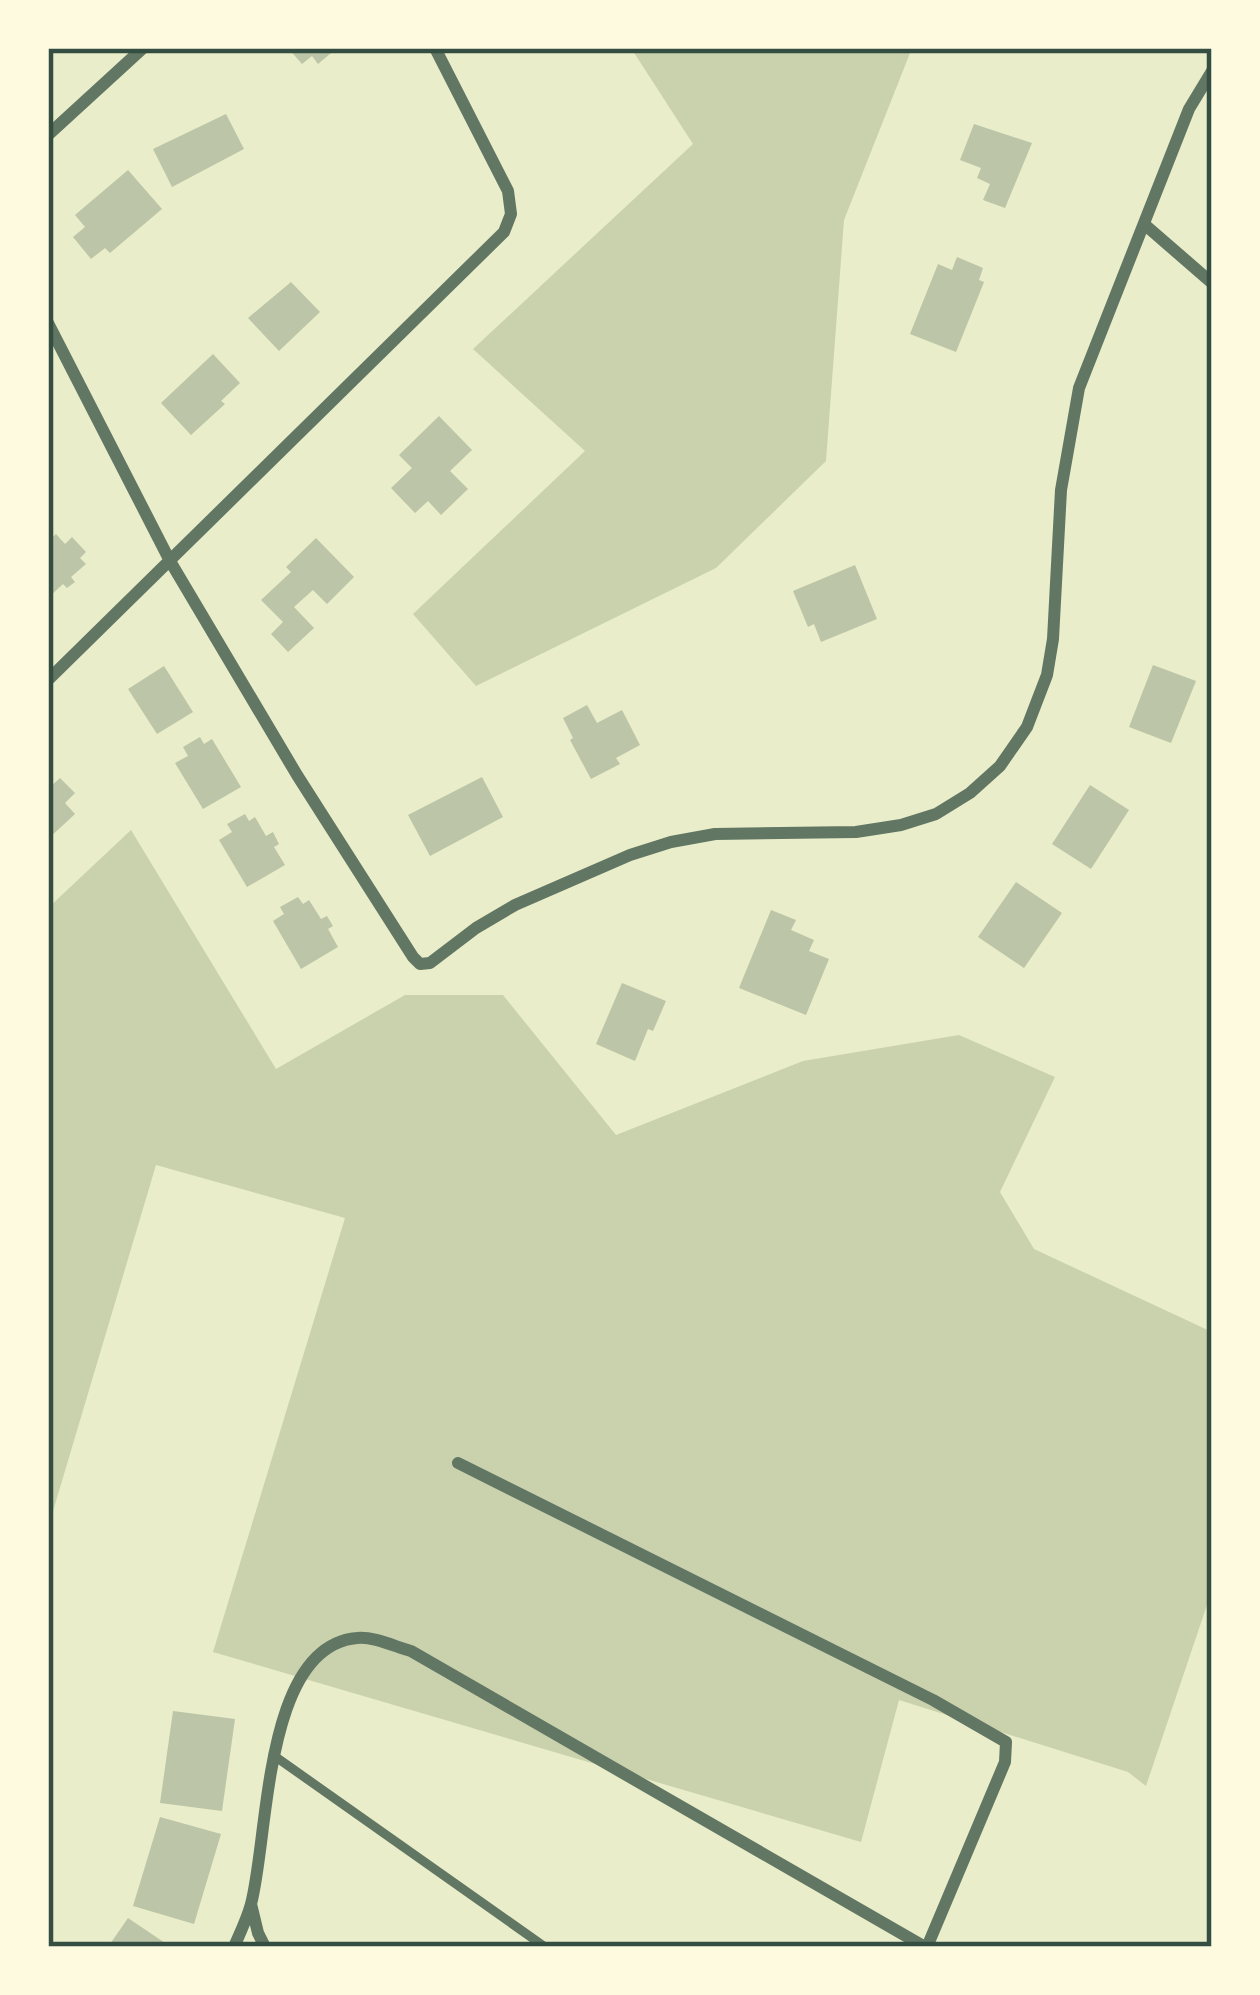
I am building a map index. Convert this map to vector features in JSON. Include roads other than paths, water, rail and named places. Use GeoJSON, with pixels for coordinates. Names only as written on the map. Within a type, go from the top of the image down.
{"type":"FeatureCollection","features":[{"type":"Feature","properties":{"kind":"street"},"geometry":{"type":"LineString","coordinates":[[48,135],[143,48]]}},
{"type":"Feature","properties":{"kind":"street"},"geometry":{"type":"LineString","coordinates":[[48,680],[504,232],[511,214],[508,191],[435,48]]}},
{"type":"Feature","properties":{"kind":"street"},"geometry":{"type":"LineString","coordinates":[[48,323],[170,561],[297,775],[412,957],[420,964],[430,963],[515,905],[630,855],[716,834],[856,832],[901,825],[936,814],[1000,766],[1027,727],[1047,675],[1061,490],[1079,388],[1190,109],[1212,71]]}},
{"type":"Feature","properties":{"kind":"street"},"geometry":{"type":"LineString","coordinates":[[1144,224],[1212,283]]}},
{"type":"Feature","properties":{"kind":"street"},"geometry":{"type":"LineString","coordinates":[[234,1947],[251,1904],[272,1755],[294,1690],[318,1652],[358,1637],[411,1651],[926,1947],[1005,1762],[1006,1742],[933,1700],[458,1462]]}},
{"type":"Feature","properties":{"kind":"street"},"geometry":{"type":"LineString","coordinates":[[251,1904],[265,1947]]}},
{"type":"Feature","properties":{"kind":"lane"},"geometry":{"type":"LineString","coordinates":[[272,1755],[545,1947]]}}]}
